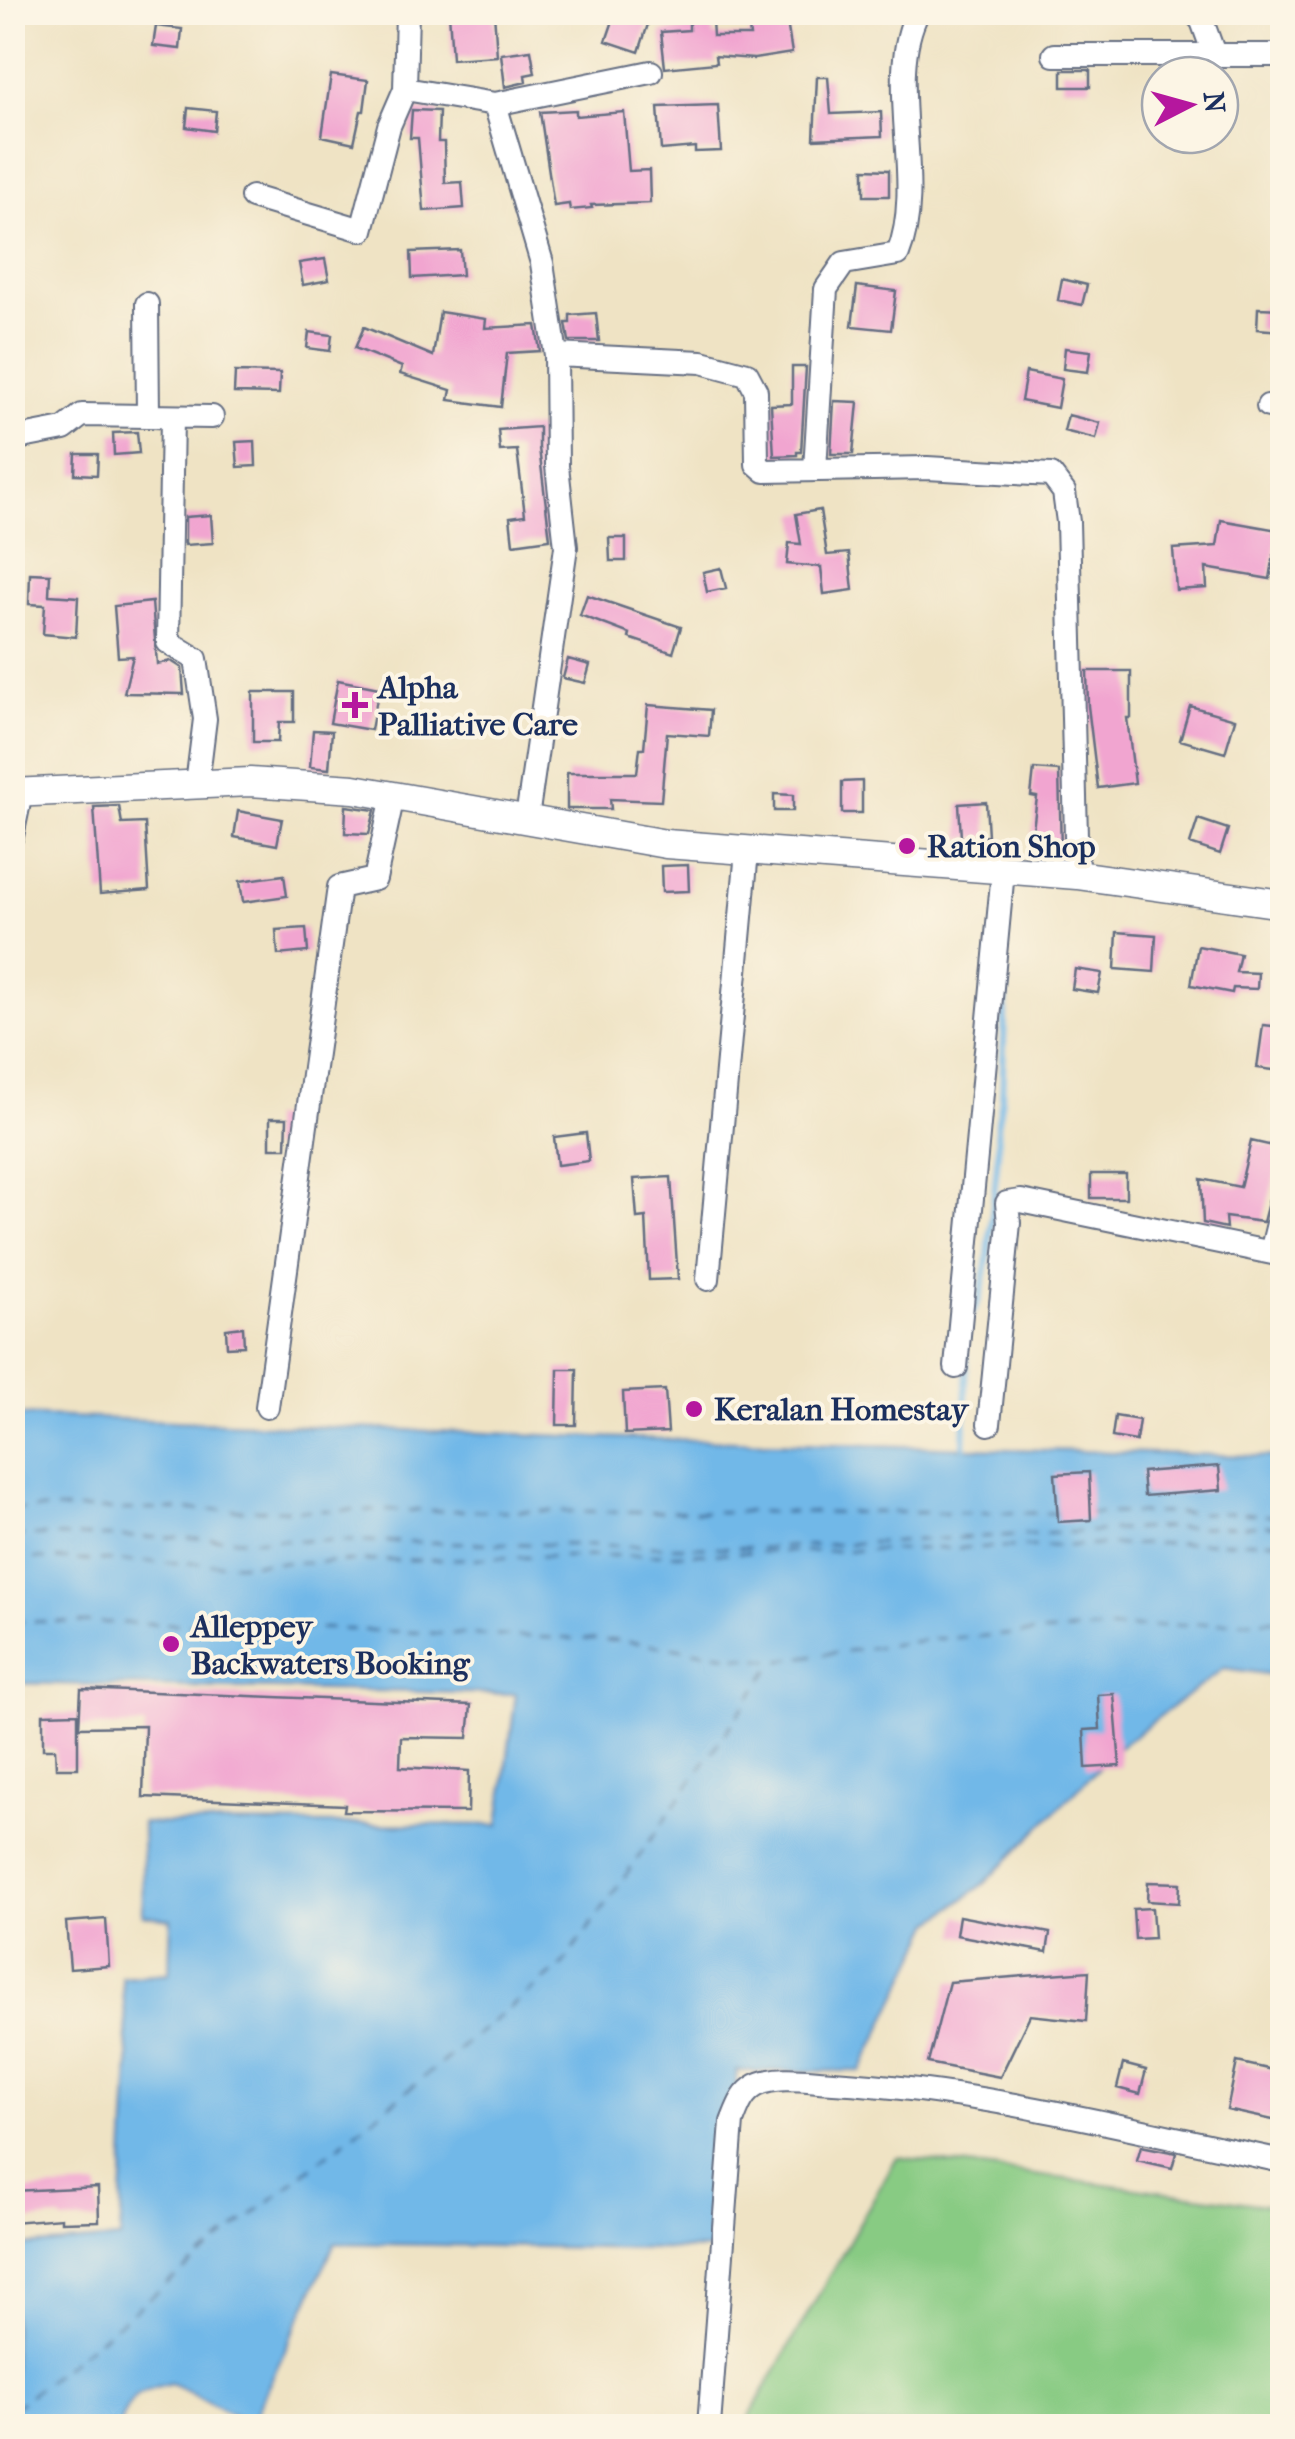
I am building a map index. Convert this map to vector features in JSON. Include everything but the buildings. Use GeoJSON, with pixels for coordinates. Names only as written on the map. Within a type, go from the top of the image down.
{"type":"FeatureCollection","features":[{"type":"Feature","properties":{"kind":"main road"},"geometry":{"type":"LineString","coordinates":[[17,793],[250,782],[354,789],[666,844],[1077,876],[1282,904]]}},
{"type":"Feature","properties":{"kind":"street"},"geometry":{"type":"LineString","coordinates":[[252,198],[362,230],[388,126],[405,90],[407,12]]}},
{"type":"Feature","properties":{"kind":"street"},"geometry":{"type":"LineString","coordinates":[[815,469],[826,289],[844,263],[898,254],[904,239],[908,158],[904,88],[909,30],[918,12]]}},
{"type":"Feature","properties":{"kind":"street"},"geometry":{"type":"LineString","coordinates":[[1194,12],[1202,21],[1214,54]]}},
{"type":"Feature","properties":{"kind":"street"},"geometry":{"type":"LineString","coordinates":[[1054,54],[1282,56]]}},
{"type":"Feature","properties":{"kind":"street"},"geometry":{"type":"LineString","coordinates":[[405,90],[495,104],[650,72]]}},
{"type":"Feature","properties":{"kind":"street"},"geometry":{"type":"LineString","coordinates":[[495,104],[542,262],[556,355],[557,466],[566,547],[527,818]]}},
{"type":"Feature","properties":{"kind":"street"},"geometry":{"type":"LineString","coordinates":[[147,304],[160,417],[168,642],[196,659],[205,718],[197,784]]}},
{"type":"Feature","properties":{"kind":"street"},"geometry":{"type":"LineString","coordinates":[[556,355],[702,362],[747,374],[756,391],[757,464],[765,470],[927,468],[1051,475],[1064,492],[1068,522],[1077,876]]}},
{"type":"Feature","properties":{"kind":"street"},"geometry":{"type":"LineString","coordinates":[[12,439],[64,429],[82,415],[212,416]]}},
{"type":"Feature","properties":{"kind":"street"},"geometry":{"type":"LineString","coordinates":[[12,836],[17,793]]}},
{"type":"Feature","properties":{"kind":"street"},"geometry":{"type":"LineString","coordinates":[[267,1407],[339,887],[374,879],[393,796]]}},
{"type":"Feature","properties":{"kind":"street"},"geometry":{"type":"LineString","coordinates":[[708,1279],[746,851]]}},
{"type":"Feature","properties":{"kind":"street"},"geometry":{"type":"LineString","coordinates":[[956,1367],[1003,870]]}},
{"type":"Feature","properties":{"kind":"street"},"geometry":{"type":"LineString","coordinates":[[989,1424],[1009,1222],[1006,1203],[1020,1201],[1277,1253],[1282,1206]]}},
{"type":"Feature","properties":{"kind":"street"},"geometry":{"type":"LineString","coordinates":[[709,2426],[732,2122],[743,2096],[758,2084],[785,2080],[908,2086],[1130,2127],[1282,2161]]}},
{"type":"Feature","properties":{"kind":"green space"},"geometry":{"type":"Polygon","coordinates":[[[897,2157],[1282,2207],[1282,2426],[744,2426],[897,2157]]]}},
{"type":"Feature","properties":{"kind":"water"},"geometry":{"type":"Polygon","coordinates":[[[13,1415],[1282,1457],[1282,1676],[1224,1668],[1120,1746],[985,1883],[933,1922],[861,2071],[737,2071],[715,2250],[335,2243],[251,2423],[171,2383],[151,2388],[131,2401],[120,2426],[13,2426],[13,2247],[120,2239],[129,2065],[122,1977],[169,1973],[171,1919],[143,1915],[142,1823],[499,1825],[516,1694],[13,1683],[13,1415]]]}},
{"type":"Feature","properties":{"kind":"waterway"},"geometry":{"type":"LineString","coordinates":[[971,1316],[980,1299],[987,1264],[1002,1099],[1006,985]]}},
{"type":"Feature","properties":{"kind":"waterway"},"geometry":{"type":"LineString","coordinates":[[964,1446],[967,1357]]}},
{"type":"Feature","properties":{"kind":"ferry route"},"geometry":{"type":"LineString","coordinates":[[12,1509],[1056,1513]]}},
{"type":"Feature","properties":{"kind":"ferry route"},"geometry":{"type":"LineString","coordinates":[[1089,1513],[1242,1513],[1282,1517]]}},
{"type":"Feature","properties":{"kind":"ferry route"},"geometry":{"type":"LineString","coordinates":[[12,1535],[763,1548],[1282,1525]]}},
{"type":"Feature","properties":{"kind":"ferry route"},"geometry":{"type":"LineString","coordinates":[[12,1558],[223,1564],[1282,1541]]}},
{"type":"Feature","properties":{"kind":"ferry route"},"geometry":{"type":"LineString","coordinates":[[12,1621],[240,1625],[624,1641],[775,1661],[933,1639],[1282,1619]]}},
{"type":"Feature","properties":{"kind":"ferry route"},"geometry":{"type":"LineString","coordinates":[[12,2409],[563,1965],[775,1662]]}},
{"type":"Feature","properties":{"kind":"place","name":"Alpha Palliative Care"},"geometry":{"type":"Point","coordinates":[355,705]}},
{"type":"Feature","properties":{"kind":"place","name":"Ration Shop"},"geometry":{"type":"Point","coordinates":[907,846]}},
{"type":"Feature","properties":{"kind":"place","name":"Keralan Homestay"},"geometry":{"type":"Point","coordinates":[694,1409]}},
{"type":"Feature","properties":{"kind":"place","name":"Alleppey Backwaters Booking"},"geometry":{"type":"Point","coordinates":[171,1644]}}]}
